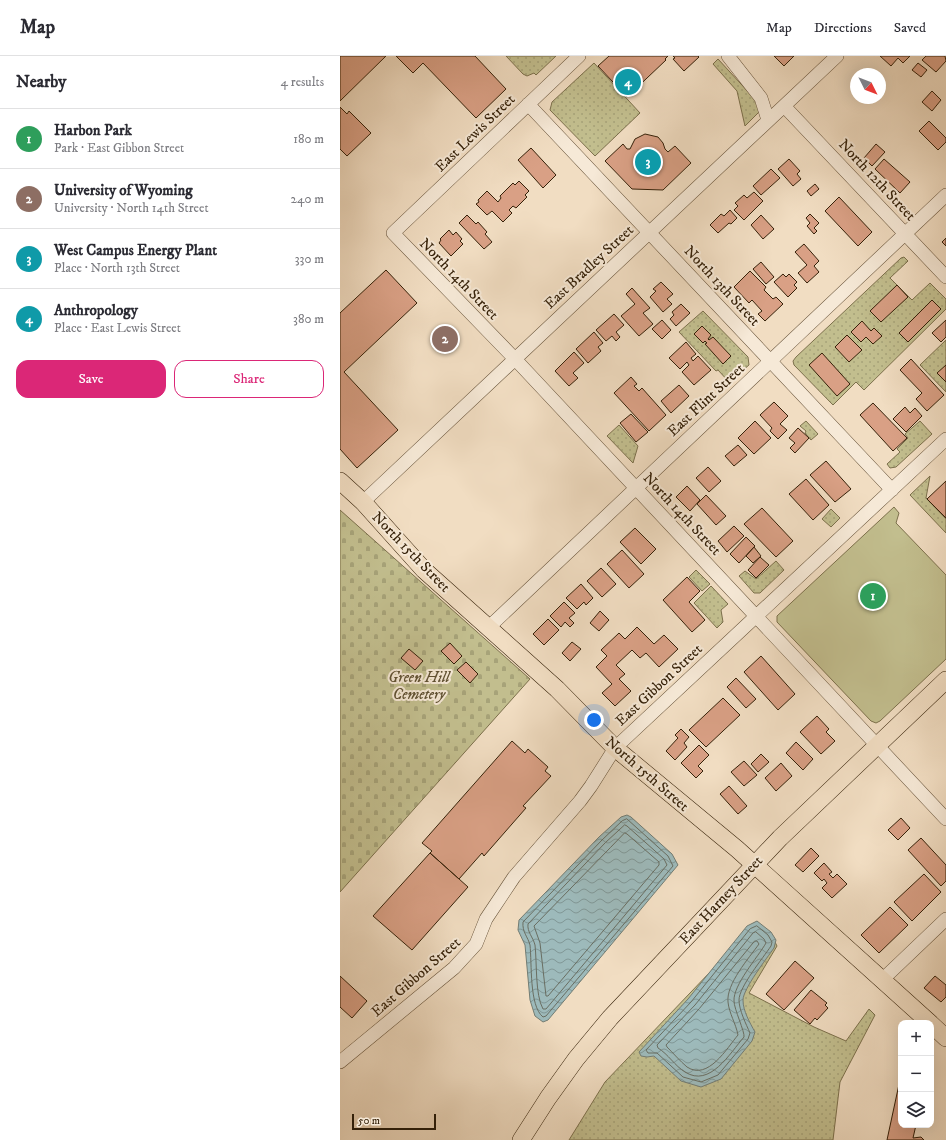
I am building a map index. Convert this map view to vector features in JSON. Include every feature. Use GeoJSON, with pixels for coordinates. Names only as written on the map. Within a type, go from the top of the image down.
{"type":"FeatureCollection","features":[{"type":"Feature","properties":{"kind":"main road","name":"North 15th Street"},"geometry":{"type":"LineString","coordinates":[[340,481],[363,502],[424,570],[557,689],[615,748],[754,865],[926,1020]]}},
{"type":"Feature","properties":{"kind":"main road","name":"East Harney Street"},"geometry":{"type":"LineString","coordinates":[[521,1140],[548,1098],[576,1059],[610,1018],[780,838],[946,680]]}},
{"type":"Feature","properties":{"kind":"main road","name":"North 15th Street"},"geometry":{"type":"LineString","coordinates":[[934,1028],[946,1038]]}},
{"type":"Feature","properties":{"kind":"street","name":"East Lewis Street"},"geometry":{"type":"LineString","coordinates":[[393,233],[579,56]]}},
{"type":"Feature","properties":{"kind":"street"},"geometry":{"type":"LineString","coordinates":[[728,56],[761,98],[768,120]]}},
{"type":"Feature","properties":{"kind":"street","name":"East Bradley Street"},"geometry":{"type":"LineString","coordinates":[[363,502],[837,56]]}},
{"type":"Feature","properties":{"kind":"street","name":"North 13th Street"},"geometry":{"type":"LineString","coordinates":[[528,104],[892,490]]}},
{"type":"Feature","properties":{"kind":"street","name":"North 12th Street"},"geometry":{"type":"LineString","coordinates":[[784,106],[946,277]]}},
{"type":"Feature","properties":{"kind":"street","name":"East Flint Street"},"geometry":{"type":"LineString","coordinates":[[488,628],[946,194]]}},
{"type":"Feature","properties":{"kind":"street","name":"North 14th Street"},"geometry":{"type":"LineString","coordinates":[[393,233],[636,488],[946,819]]}},
{"type":"Feature","properties":{"kind":"street","name":"East Gibbon Street"},"geometry":{"type":"LineString","coordinates":[[340,1062],[454,968],[476,944],[486,919],[514,877],[580,801],[615,748],[946,439]]}},
{"type":"Feature","properties":{"kind":"street"},"geometry":{"type":"LineString","coordinates":[[882,980],[946,919]]}},
{"type":"Feature","properties":{"kind":"green space"},"geometry":{"type":"Polygon","coordinates":[[[506,56],[556,56],[536,75],[534,73],[527,76],[523,74],[506,56]]]}},
{"type":"Feature","properties":{"kind":"green space"},"geometry":{"type":"Polygon","coordinates":[[[718,59],[763,108],[745,126],[737,91],[713,64],[718,59]]]}},
{"type":"Feature","properties":{"kind":"green space"},"geometry":{"type":"Polygon","coordinates":[[[594,63],[640,113],[595,156],[550,110],[552,102],[594,63]]]}},
{"type":"Feature","properties":{"kind":"green space"},"geometry":{"type":"Polygon","coordinates":[[[904,257],[908,261],[890,278],[912,300],[930,283],[946,299],[946,309],[864,390],[856,382],[833,405],[794,365],[793,361],[901,258],[904,257]]]}},
{"type":"Feature","properties":{"kind":"green space"},"geometry":{"type":"Polygon","coordinates":[[[703,311],[748,357],[749,365],[729,382],[718,370],[716,371],[679,332],[703,311]]]}},
{"type":"Feature","properties":{"kind":"green space"},"geometry":{"type":"Polygon","coordinates":[[[946,340],[946,392],[920,365],[946,340]]]}},
{"type":"Feature","properties":{"kind":"green space"},"geometry":{"type":"Polygon","coordinates":[[[806,421],[818,434],[811,440],[805,433],[806,431],[800,426],[806,421]]]}},
{"type":"Feature","properties":{"kind":"green space"},"geometry":{"type":"Polygon","coordinates":[[[920,421],[932,434],[896,467],[890,468],[887,464],[900,452],[897,449],[908,438],[905,434],[920,421]]]}},
{"type":"Feature","properties":{"kind":"green space"},"geometry":{"type":"Polygon","coordinates":[[[619,425],[638,446],[633,463],[607,436],[619,425]]]}},
{"type":"Feature","properties":{"kind":"green space"},"geometry":{"type":"Polygon","coordinates":[[[930,476],[926,498],[946,519],[946,533],[910,495],[930,476]]]}},
{"type":"Feature","properties":{"kind":"green space"},"geometry":{"type":"Polygon","coordinates":[[[894,507],[899,513],[896,523],[946,575],[946,659],[880,721],[876,723],[871,721],[777,622],[777,616],[894,507]]]}},
{"type":"Feature","properties":{"kind":"green space"},"geometry":{"type":"Polygon","coordinates":[[[831,509],[840,518],[831,527],[822,519],[831,509]]]}},
{"type":"Feature","properties":{"kind":"green space","name":"Green Hill Cemetery"},"geometry":{"type":"Polygon","coordinates":[[[340,510],[530,679],[340,892],[340,510]]]}},
{"type":"Feature","properties":{"kind":"green space"},"geometry":{"type":"Polygon","coordinates":[[[776,561],[784,570],[760,593],[754,593],[739,576],[745,571],[756,579],[776,561]]]}},
{"type":"Feature","properties":{"kind":"green space"},"geometry":{"type":"Polygon","coordinates":[[[696,570],[710,584],[702,591],[689,577],[696,570]]]}},
{"type":"Feature","properties":{"kind":"green space"},"geometry":{"type":"Polygon","coordinates":[[[711,586],[728,604],[721,610],[723,622],[717,628],[694,603],[711,586]]]}},
{"type":"Feature","properties":{"kind":"green space"},"geometry":{"type":"Polygon","coordinates":[[[754,926],[772,936],[777,946],[749,993],[814,1027],[846,1041],[869,1009],[875,1015],[840,1082],[833,1140],[569,1140],[605,1082],[754,926]]]}},
{"type":"Feature","properties":{"kind":"water"},"geometry":{"type":"Polygon","coordinates":[[[627,815],[672,854],[678,865],[548,1020],[543,1022],[535,1016],[530,1000],[525,945],[518,930],[519,920],[599,837],[621,817],[627,815]]]}},
{"type":"Feature","properties":{"kind":"water"},"geometry":{"type":"Polygon","coordinates":[[[757,921],[771,932],[776,940],[774,948],[744,995],[744,1008],[755,1032],[752,1041],[721,1079],[701,1087],[681,1081],[654,1056],[641,1056],[639,1052],[688,999],[747,926],[757,921]]]}},
{"type":"Feature","properties":{"kind":"building"},"geometry":{"type":"Polygon","coordinates":[[[340,56],[386,56],[340,101],[340,56]]]}},
{"type":"Feature","properties":{"kind":"building"},"geometry":{"type":"Polygon","coordinates":[[[396,56],[475,56],[506,89],[476,118],[423,63],[413,73],[396,56]]]}},
{"type":"Feature","properties":{"kind":"building"},"geometry":{"type":"Polygon","coordinates":[[[609,56],[668,56],[665,59],[666,60],[627,97],[598,66],[609,56]]]}},
{"type":"Feature","properties":{"kind":"building"},"geometry":{"type":"Polygon","coordinates":[[[673,56],[699,57],[684,71],[673,59],[675,58],[673,56]]]}},
{"type":"Feature","properties":{"kind":"building"},"geometry":{"type":"Polygon","coordinates":[[[774,56],[794,56],[784,66],[774,56]]]}},
{"type":"Feature","properties":{"kind":"building"},"geometry":{"type":"Polygon","coordinates":[[[880,56],[910,56],[903,63],[898,58],[891,66],[880,56]]]}},
{"type":"Feature","properties":{"kind":"building"},"geometry":{"type":"Polygon","coordinates":[[[926,56],[945,56],[946,61],[936,72],[922,60],[926,56]]]}},
{"type":"Feature","properties":{"kind":"building"},"geometry":{"type":"Polygon","coordinates":[[[918,63],[927,70],[921,77],[912,70],[918,63]]]}},
{"type":"Feature","properties":{"kind":"building"},"geometry":{"type":"Polygon","coordinates":[[[932,91],[941,100],[932,111],[922,102],[932,91]]]}},
{"type":"Feature","properties":{"kind":"building"},"geometry":{"type":"Polygon","coordinates":[[[340,107],[347,114],[349,111],[371,133],[347,156],[340,149],[340,107]]]}},
{"type":"Feature","properties":{"kind":"building"},"geometry":{"type":"Polygon","coordinates":[[[929,121],[946,138],[946,142],[938,150],[919,131],[929,121]]]}},
{"type":"Feature","properties":{"kind":"building"},"geometry":{"type":"Polygon","coordinates":[[[645,134],[658,137],[668,152],[675,146],[691,163],[663,190],[632,189],[605,161],[623,144],[627,149],[630,149],[635,139],[645,134]]]}},
{"type":"Feature","properties":{"kind":"building"},"geometry":{"type":"Polygon","coordinates":[[[876,144],[885,152],[872,166],[864,158],[876,144]]]}},
{"type":"Feature","properties":{"kind":"building"},"geometry":{"type":"Polygon","coordinates":[[[531,148],[556,175],[543,188],[518,160],[531,148]]]}},
{"type":"Feature","properties":{"kind":"building"},"geometry":{"type":"Polygon","coordinates":[[[789,159],[800,171],[797,174],[801,179],[793,186],[778,169],[789,159]]]}},
{"type":"Feature","properties":{"kind":"building"},"geometry":{"type":"Polygon","coordinates":[[[884,159],[910,182],[900,193],[875,169],[884,159]]]}},
{"type":"Feature","properties":{"kind":"building"},"geometry":{"type":"Polygon","coordinates":[[[771,169],[780,178],[761,195],[753,186],[771,169]]]}},
{"type":"Feature","properties":{"kind":"building"},"geometry":{"type":"Polygon","coordinates":[[[519,181],[529,191],[525,195],[527,197],[516,208],[513,206],[509,210],[512,213],[503,222],[492,211],[487,215],[476,204],[487,191],[498,202],[501,198],[500,196],[513,183],[515,185],[519,181]]]}},
{"type":"Feature","properties":{"kind":"building"},"geometry":{"type":"Polygon","coordinates":[[[815,184],[819,189],[811,196],[807,191],[815,184]]]}},
{"type":"Feature","properties":{"kind":"building"},"geometry":{"type":"Polygon","coordinates":[[[754,192],[763,201],[744,220],[734,210],[738,206],[735,203],[744,195],[747,198],[754,192]]]}},
{"type":"Feature","properties":{"kind":"building"},"geometry":{"type":"Polygon","coordinates":[[[839,197],[872,232],[858,246],[825,211],[839,197]]]}},
{"type":"Feature","properties":{"kind":"building"},"geometry":{"type":"Polygon","coordinates":[[[730,210],[737,218],[718,233],[710,225],[721,214],[724,216],[730,210]]]}},
{"type":"Feature","properties":{"kind":"building"},"geometry":{"type":"Polygon","coordinates":[[[810,214],[819,223],[814,228],[817,231],[814,234],[807,226],[810,223],[806,218],[810,214]]]}},
{"type":"Feature","properties":{"kind":"building"},"geometry":{"type":"Polygon","coordinates":[[[467,215],[476,224],[478,222],[487,232],[485,234],[492,242],[484,249],[459,223],[467,215]]]}},
{"type":"Feature","properties":{"kind":"building"},"geometry":{"type":"Polygon","coordinates":[[[761,215],[774,229],[763,239],[751,225],[761,215]]]}},
{"type":"Feature","properties":{"kind":"building"},"geometry":{"type":"Polygon","coordinates":[[[449,230],[453,235],[456,232],[462,239],[460,241],[463,244],[451,256],[439,243],[441,240],[440,239],[449,230]]]}},
{"type":"Feature","properties":{"kind":"building"},"geometry":{"type":"Polygon","coordinates":[[[946,238],[946,246],[942,242],[946,238]]]}},
{"type":"Feature","properties":{"kind":"building"},"geometry":{"type":"Polygon","coordinates":[[[804,244],[819,261],[814,266],[819,272],[807,283],[798,273],[807,265],[795,252],[804,244]]]}},
{"type":"Feature","properties":{"kind":"building"},"geometry":{"type":"Polygon","coordinates":[[[761,262],[774,277],[766,284],[753,269],[761,262]]]}},
{"type":"Feature","properties":{"kind":"building"},"geometry":{"type":"Polygon","coordinates":[[[386,270],[417,303],[344,372],[398,430],[357,468],[340,449],[340,313],[386,270]]]}},
{"type":"Feature","properties":{"kind":"building"},"geometry":{"type":"Polygon","coordinates":[[[750,271],[766,287],[764,290],[773,299],[776,297],[783,304],[765,321],[758,314],[762,311],[752,300],[749,303],[734,287],[750,271]]]}},
{"type":"Feature","properties":{"kind":"building"},"geometry":{"type":"Polygon","coordinates":[[[783,274],[786,277],[789,274],[797,282],[794,285],[797,288],[788,297],[774,282],[783,274]]]}},
{"type":"Feature","properties":{"kind":"building"},"geometry":{"type":"Polygon","coordinates":[[[661,282],[673,294],[667,299],[672,304],[663,312],[650,297],[656,291],[653,289],[661,282]]]}},
{"type":"Feature","properties":{"kind":"building"},"geometry":{"type":"Polygon","coordinates":[[[897,285],[908,297],[881,322],[870,311],[897,285]]]}},
{"type":"Feature","properties":{"kind":"building"},"geometry":{"type":"Polygon","coordinates":[[[632,288],[650,308],[643,313],[653,324],[639,336],[621,316],[635,304],[626,294],[632,288]]]}},
{"type":"Feature","properties":{"kind":"building"},"geometry":{"type":"Polygon","coordinates":[[[932,300],[941,309],[908,342],[899,333],[932,300]]]}},
{"type":"Feature","properties":{"kind":"building"},"geometry":{"type":"Polygon","coordinates":[[[681,304],[690,313],[676,326],[670,319],[674,315],[672,312],[681,304]]]}},
{"type":"Feature","properties":{"kind":"building"},"geometry":{"type":"Polygon","coordinates":[[[614,314],[624,325],[616,332],[620,337],[616,341],[612,336],[606,341],[596,330],[614,314]]]}},
{"type":"Feature","properties":{"kind":"building"},"geometry":{"type":"Polygon","coordinates":[[[662,320],[671,330],[662,339],[652,329],[662,320]]]}},
{"type":"Feature","properties":{"kind":"building"},"geometry":{"type":"Polygon","coordinates":[[[946,320],[946,337],[941,342],[932,333],[946,320]]]}},
{"type":"Feature","properties":{"kind":"building"},"geometry":{"type":"Polygon","coordinates":[[[862,321],[871,331],[874,328],[882,336],[873,344],[866,337],[861,342],[851,332],[862,321]]]}},
{"type":"Feature","properties":{"kind":"building"},"geometry":{"type":"Polygon","coordinates":[[[702,326],[711,335],[708,339],[709,340],[713,337],[731,356],[723,364],[705,344],[707,343],[705,341],[703,343],[694,334],[702,326]]]}},
{"type":"Feature","properties":{"kind":"building"},"geometry":{"type":"Polygon","coordinates":[[[594,332],[603,343],[598,347],[601,351],[588,363],[576,349],[594,332]]]}},
{"type":"Feature","properties":{"kind":"building"},"geometry":{"type":"Polygon","coordinates":[[[847,335],[862,350],[849,362],[835,347],[847,335]]]}},
{"type":"Feature","properties":{"kind":"building"},"geometry":{"type":"Polygon","coordinates":[[[686,342],[696,354],[691,358],[693,361],[698,356],[711,370],[694,385],[682,372],[689,365],[687,362],[680,369],[669,358],[686,342]]]}},
{"type":"Feature","properties":{"kind":"building"},"geometry":{"type":"Polygon","coordinates":[[[574,352],[584,363],[573,373],[578,378],[569,386],[555,371],[574,352]]]}},
{"type":"Feature","properties":{"kind":"building"},"geometry":{"type":"Polygon","coordinates":[[[822,353],[850,384],[837,396],[809,365],[822,353]]]}},
{"type":"Feature","properties":{"kind":"building"},"geometry":{"type":"Polygon","coordinates":[[[911,359],[944,395],[927,411],[916,399],[922,393],[900,370],[911,359]]]}},
{"type":"Feature","properties":{"kind":"building"},"geometry":{"type":"Polygon","coordinates":[[[946,365],[946,382],[937,373],[946,365]]]}},
{"type":"Feature","properties":{"kind":"building"},"geometry":{"type":"Polygon","coordinates":[[[631,377],[637,384],[634,386],[639,391],[642,388],[666,415],[649,431],[614,393],[631,377]]]}},
{"type":"Feature","properties":{"kind":"building"},"geometry":{"type":"Polygon","coordinates":[[[679,385],[689,396],[671,413],[661,401],[679,385]]]}},
{"type":"Feature","properties":{"kind":"building"},"geometry":{"type":"Polygon","coordinates":[[[774,402],[788,416],[780,424],[787,430],[778,439],[770,431],[772,428],[760,415],[774,402]]]}},
{"type":"Feature","properties":{"kind":"building"},"geometry":{"type":"Polygon","coordinates":[[[873,403],[907,438],[893,451],[860,415],[873,403]]]}},
{"type":"Feature","properties":{"kind":"building"},"geometry":{"type":"Polygon","coordinates":[[[905,407],[910,413],[915,408],[922,416],[906,432],[893,419],[905,407]]]}},
{"type":"Feature","properties":{"kind":"building"},"geometry":{"type":"Polygon","coordinates":[[[631,414],[648,432],[636,442],[620,423],[631,414]]]}},
{"type":"Feature","properties":{"kind":"building"},"geometry":{"type":"Polygon","coordinates":[[[755,421],[771,438],[754,454],[738,438],[755,421]]]}},
{"type":"Feature","properties":{"kind":"building"},"geometry":{"type":"Polygon","coordinates":[[[798,428],[809,438],[795,453],[790,448],[795,443],[789,438],[798,428]]]}},
{"type":"Feature","properties":{"kind":"building"},"geometry":{"type":"Polygon","coordinates":[[[738,445],[747,455],[734,466],[725,456],[738,445]]]}},
{"type":"Feature","properties":{"kind":"building"},"geometry":{"type":"Polygon","coordinates":[[[826,461],[851,489],[835,502],[810,475],[826,461]]]}},
{"type":"Feature","properties":{"kind":"building"},"geometry":{"type":"Polygon","coordinates":[[[708,467],[721,481],[709,492],[696,478],[708,467]]]}},
{"type":"Feature","properties":{"kind":"building"},"geometry":{"type":"Polygon","coordinates":[[[806,479],[829,505],[813,520],[789,494],[806,479]]]}},
{"type":"Feature","properties":{"kind":"building"},"geometry":{"type":"Polygon","coordinates":[[[946,481],[946,518],[927,499],[946,481]]]}},
{"type":"Feature","properties":{"kind":"building"},"geometry":{"type":"Polygon","coordinates":[[[687,486],[700,500],[690,511],[676,497],[687,486]]]}},
{"type":"Feature","properties":{"kind":"building"},"geometry":{"type":"Polygon","coordinates":[[[706,495],[726,516],[716,525],[697,504],[706,495]]]}},
{"type":"Feature","properties":{"kind":"building"},"geometry":{"type":"Polygon","coordinates":[[[762,508],[793,541],[776,557],[744,524],[762,508]]]}},
{"type":"Feature","properties":{"kind":"building"},"geometry":{"type":"Polygon","coordinates":[[[734,526],[744,536],[727,552],[718,541],[734,526]]]}},
{"type":"Feature","properties":{"kind":"building"},"geometry":{"type":"Polygon","coordinates":[[[635,528],[656,549],[641,564],[620,542],[635,528]]]}},
{"type":"Feature","properties":{"kind":"building"},"geometry":{"type":"Polygon","coordinates":[[[746,537],[755,546],[739,563],[730,554],[746,537]]]}},
{"type":"Feature","properties":{"kind":"building"},"geometry":{"type":"Polygon","coordinates":[[[754,547],[761,556],[753,563],[746,556],[754,547]]]}},
{"type":"Feature","properties":{"kind":"building"},"geometry":{"type":"Polygon","coordinates":[[[622,550],[644,574],[629,588],[607,564],[622,550]]]}},
{"type":"Feature","properties":{"kind":"building"},"geometry":{"type":"Polygon","coordinates":[[[760,557],[769,565],[756,578],[748,570],[760,557]]]}},
{"type":"Feature","properties":{"kind":"building"},"geometry":{"type":"Polygon","coordinates":[[[601,568],[616,584],[602,597],[587,581],[601,568]]]}},
{"type":"Feature","properties":{"kind":"building"},"geometry":{"type":"Polygon","coordinates":[[[687,577],[700,591],[689,602],[705,620],[692,632],[663,600],[687,577]]]}},
{"type":"Feature","properties":{"kind":"building"},"geometry":{"type":"Polygon","coordinates":[[[581,584],[593,598],[586,605],[584,602],[577,609],[566,598],[581,584]]]}},
{"type":"Feature","properties":{"kind":"building"},"geometry":{"type":"Polygon","coordinates":[[[564,602],[575,613],[569,618],[574,623],[570,627],[565,622],[561,627],[550,616],[564,602]]]}},
{"type":"Feature","properties":{"kind":"building"},"geometry":{"type":"Polygon","coordinates":[[[600,611],[609,620],[599,631],[590,623],[600,611]]]}},
{"type":"Feature","properties":{"kind":"building"},"geometry":{"type":"Polygon","coordinates":[[[548,619],[559,630],[544,645],[533,634],[548,619]]]}},
{"type":"Feature","properties":{"kind":"building"},"geometry":{"type":"Polygon","coordinates":[[[637,627],[654,644],[664,635],[678,649],[659,667],[646,653],[640,658],[632,650],[616,665],[625,674],[619,679],[631,691],[615,706],[602,693],[612,684],[596,667],[607,656],[601,650],[619,633],[625,639],[637,627]]]}},
{"type":"Feature","properties":{"kind":"building"},"geometry":{"type":"Polygon","coordinates":[[[572,642],[581,649],[570,661],[562,653],[572,642]]]}},
{"type":"Feature","properties":{"kind":"building"},"geometry":{"type":"Polygon","coordinates":[[[450,643],[462,656],[454,664],[441,651],[450,643]]]}},
{"type":"Feature","properties":{"kind":"building"},"geometry":{"type":"Polygon","coordinates":[[[409,649],[423,661],[415,670],[401,658],[409,649]]]}},
{"type":"Feature","properties":{"kind":"building"},"geometry":{"type":"Polygon","coordinates":[[[761,656],[795,694],[778,710],[744,672],[761,656]]]}},
{"type":"Feature","properties":{"kind":"building"},"geometry":{"type":"Polygon","coordinates":[[[466,662],[478,674],[470,683],[457,670],[466,662]]]}},
{"type":"Feature","properties":{"kind":"building"},"geometry":{"type":"Polygon","coordinates":[[[736,678],[756,699],[746,708],[727,687],[736,678]]]}},
{"type":"Feature","properties":{"kind":"building"},"geometry":{"type":"Polygon","coordinates":[[[723,698],[740,715],[706,747],[689,730],[723,698]]]}},
{"type":"Feature","properties":{"kind":"building"},"geometry":{"type":"Polygon","coordinates":[[[817,716],[829,729],[826,732],[835,741],[821,754],[800,732],[817,716]]]}},
{"type":"Feature","properties":{"kind":"building"},"geometry":{"type":"Polygon","coordinates":[[[681,729],[689,737],[684,743],[687,747],[675,760],[666,751],[678,738],[675,735],[681,729]]]}},
{"type":"Feature","properties":{"kind":"building"},"geometry":{"type":"Polygon","coordinates":[[[512,741],[525,753],[528,749],[548,767],[545,771],[551,776],[523,806],[526,808],[484,856],[482,853],[459,879],[430,853],[432,851],[422,843],[512,741]]]}},
{"type":"Feature","properties":{"kind":"building"},"geometry":{"type":"Polygon","coordinates":[[[796,742],[813,759],[803,770],[786,753],[796,742]]]}},
{"type":"Feature","properties":{"kind":"building"},"geometry":{"type":"Polygon","coordinates":[[[699,745],[709,755],[698,766],[703,771],[696,778],[681,763],[699,745]]]}},
{"type":"Feature","properties":{"kind":"building"},"geometry":{"type":"Polygon","coordinates":[[[761,754],[769,762],[758,772],[751,764],[761,754]]]}},
{"type":"Feature","properties":{"kind":"building"},"geometry":{"type":"Polygon","coordinates":[[[744,761],[757,775],[744,786],[731,772],[744,761]]]}},
{"type":"Feature","properties":{"kind":"building"},"geometry":{"type":"Polygon","coordinates":[[[781,763],[792,776],[776,791],[765,778],[781,763]]]}},
{"type":"Feature","properties":{"kind":"building"},"geometry":{"type":"Polygon","coordinates":[[[729,786],[747,806],[738,814],[720,794],[729,786]]]}},
{"type":"Feature","properties":{"kind":"building"},"geometry":{"type":"Polygon","coordinates":[[[901,818],[910,828],[898,840],[888,830],[901,818]]]}},
{"type":"Feature","properties":{"kind":"building"},"geometry":{"type":"Polygon","coordinates":[[[921,838],[946,865],[946,881],[941,886],[908,850],[921,838]]]}},
{"type":"Feature","properties":{"kind":"building"},"geometry":{"type":"Polygon","coordinates":[[[811,848],[819,856],[803,872],[795,865],[811,848]]]}},
{"type":"Feature","properties":{"kind":"building"},"geometry":{"type":"Polygon","coordinates":[[[430,853],[468,887],[412,950],[373,916],[430,853]]]}},
{"type":"Feature","properties":{"kind":"building"},"geometry":{"type":"Polygon","coordinates":[[[824,863],[832,872],[829,874],[833,878],[837,874],[847,884],[832,898],[822,888],[827,883],[824,879],[822,881],[814,873],[824,863]]]}},
{"type":"Feature","properties":{"kind":"building"},"geometry":{"type":"Polygon","coordinates":[[[924,874],[941,892],[912,921],[894,902],[924,874]]]}},
{"type":"Feature","properties":{"kind":"building"},"geometry":{"type":"Polygon","coordinates":[[[890,907],[908,925],[879,953],[861,935],[890,907]]]}},
{"type":"Feature","properties":{"kind":"building"},"geometry":{"type":"Polygon","coordinates":[[[795,961],[814,978],[784,1010],[766,994],[795,961]]]}},
{"type":"Feature","properties":{"kind":"building"},"geometry":{"type":"Polygon","coordinates":[[[340,976],[367,1001],[352,1018],[340,1007],[340,976]]]}},
{"type":"Feature","properties":{"kind":"building"},"geometry":{"type":"Polygon","coordinates":[[[935,976],[946,985],[946,997],[941,1002],[924,988],[935,976]]]}},
{"type":"Feature","properties":{"kind":"building"},"geometry":{"type":"Polygon","coordinates":[[[811,990],[827,1003],[825,1005],[828,1008],[817,1020],[815,1018],[810,1024],[794,1010],[811,990]]]}},
{"type":"Feature","properties":{"kind":"building"},"geometry":{"type":"Polygon","coordinates":[[[898,1089],[898,1128],[915,1128],[913,1138],[921,1137],[924,1140],[887,1140],[898,1089]]]}},
{"type":"Feature","properties":{"kind":"place","name":"Anthropology"},"geometry":{"type":"Point","coordinates":[628,82]}},
{"type":"Feature","properties":{"kind":"place","name":"West Campus Energy Plant"},"geometry":{"type":"Point","coordinates":[648,162]}},
{"type":"Feature","properties":{"kind":"place","name":"University of Wyoming"},"geometry":{"type":"Point","coordinates":[445,339]}},
{"type":"Feature","properties":{"kind":"place","name":"Harbon Park"},"geometry":{"type":"Point","coordinates":[873,596]}}]}
